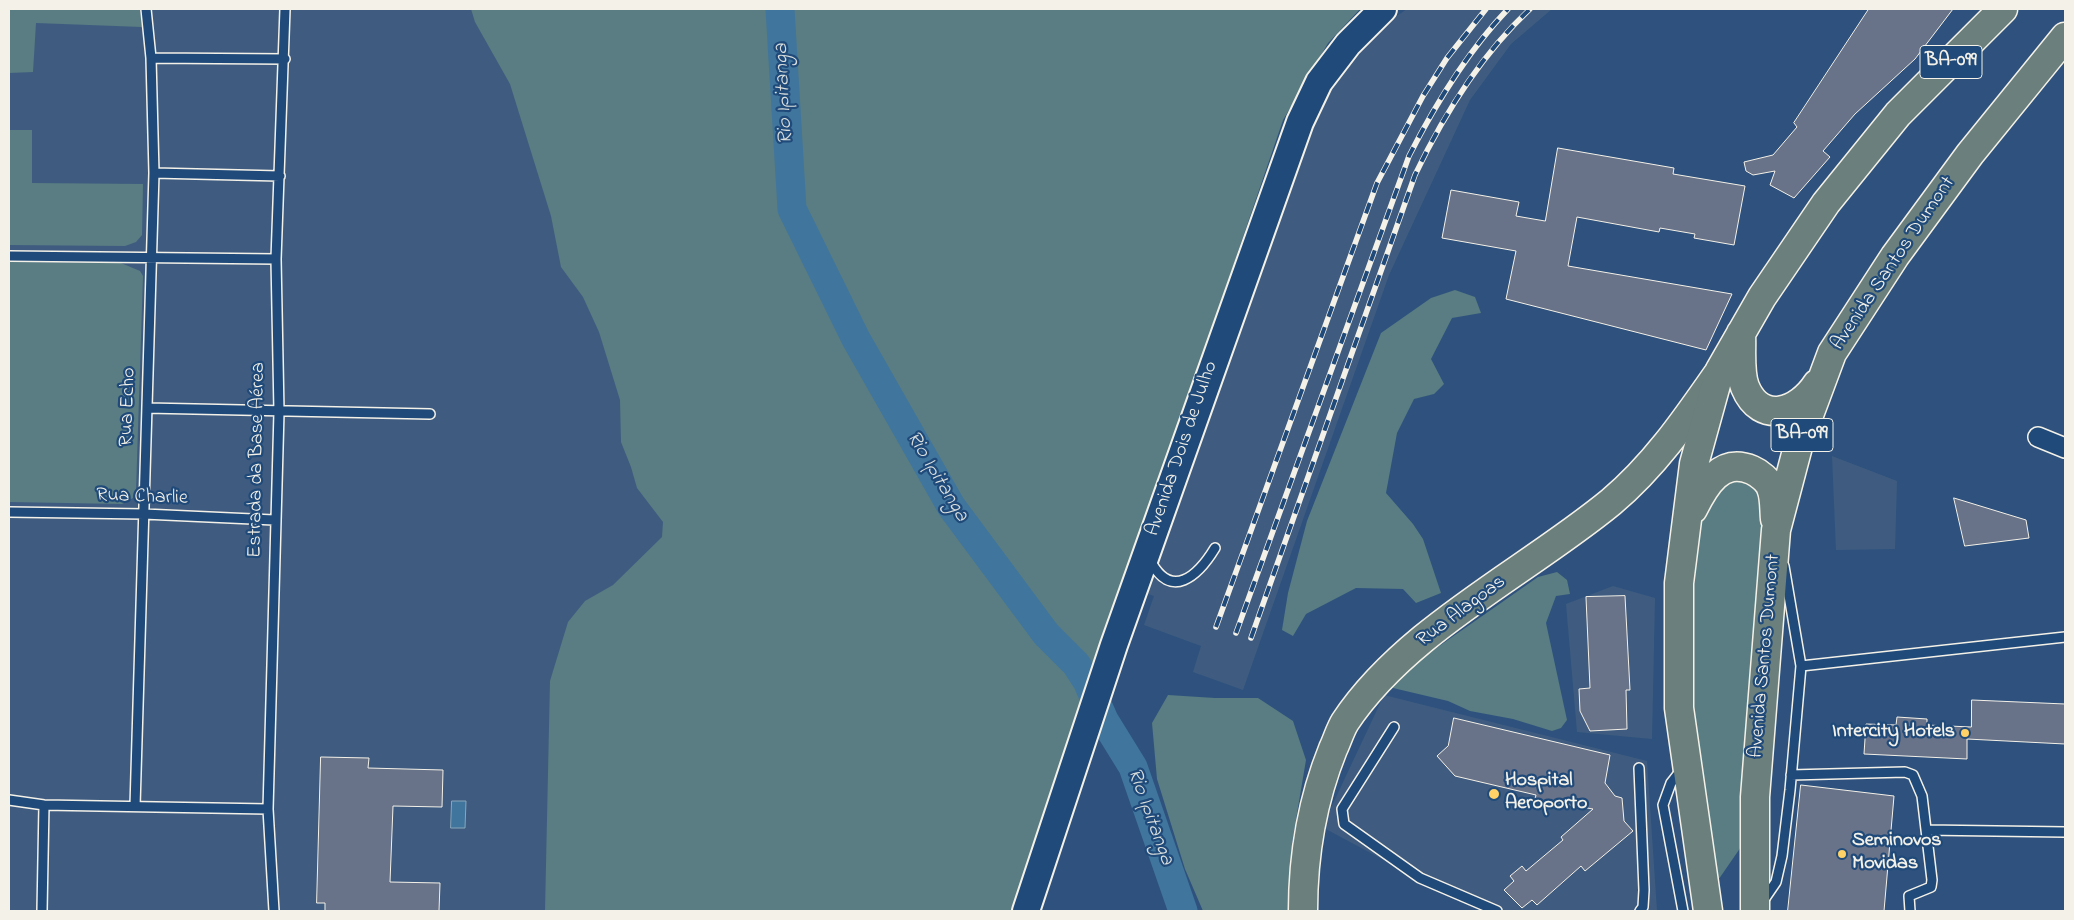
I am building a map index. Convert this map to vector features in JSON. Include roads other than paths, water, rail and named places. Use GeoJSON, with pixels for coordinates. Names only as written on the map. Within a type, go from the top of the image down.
{"type":"FeatureCollection","features":[{"type":"Feature","properties":{"kind":"main road","name":"BA-099"},"geometry":{"type":"LineString","coordinates":[[1708,911],[1686,762],[1679,698],[1679,583],[1694,464],[1720,370],[1762,297],[1826,203],[1898,114],[2003,9]]}},
{"type":"Feature","properties":{"kind":"main road","name":"Avenida Santos Dumont"},"geometry":{"type":"LineString","coordinates":[[1755,911],[1755,797],[1776,530],[1800,439],[1832,353],[1895,256],[1970,154],[2065,36]]}},
{"type":"Feature","properties":{"kind":"main road"},"geometry":{"type":"LineString","coordinates":[[1741,333],[1745,387],[1755,403],[1770,411],[1786,411],[1809,396],[1832,353]]}},
{"type":"Feature","properties":{"kind":"main road","name":"Rua Alagoas"},"geometry":{"type":"LineString","coordinates":[[1303,911],[1308,830],[1323,774],[1344,723],[1386,670],[1438,629],[1611,502],[1659,456],[1720,370]]}},
{"type":"Feature","properties":{"kind":"main road"},"geometry":{"type":"LineString","coordinates":[[1687,525],[1697,501],[1711,479],[1726,468],[1741,465],[1758,473],[1771,487],[1776,530]]}},
{"type":"Feature","properties":{"kind":"street","name":"Avenida Dois de Julho"},"geometry":{"type":"LineString","coordinates":[[1026,911],[1114,645],[1300,122],[1319,82],[1348,44],[1383,9]]}},
{"type":"Feature","properties":{"kind":"street"},"geometry":{"type":"LineString","coordinates":[[2038,437],[2065,448]]}},
{"type":"Feature","properties":{"kind":"lane","name":"Rua Echo"},"geometry":{"type":"LineString","coordinates":[[135,806],[154,174],[151,58],[146,9]]}},
{"type":"Feature","properties":{"kind":"lane","name":"Estrada da Base Aérea"},"geometry":{"type":"LineString","coordinates":[[274,911],[268,809],[278,412],[276,258],[285,59],[284,9]]}},
{"type":"Feature","properties":{"kind":"lane"},"geometry":{"type":"LineString","coordinates":[[151,58],[285,59]]}},
{"type":"Feature","properties":{"kind":"lane"},"geometry":{"type":"LineString","coordinates":[[154,174],[280,176]]}},
{"type":"Feature","properties":{"kind":"lane"},"geometry":{"type":"LineString","coordinates":[[9,256],[276,258]]}},
{"type":"Feature","properties":{"kind":"lane"},"geometry":{"type":"LineString","coordinates":[[147,408],[430,414]]}},
{"type":"Feature","properties":{"kind":"lane","name":"Rua Charlie"},"geometry":{"type":"LineString","coordinates":[[9,512],[144,514],[274,520]]}},
{"type":"Feature","properties":{"kind":"lane"},"geometry":{"type":"LineString","coordinates":[[1755,911],[1776,882],[1782,856],[1801,666],[1776,530]]}},
{"type":"Feature","properties":{"kind":"lane"},"geometry":{"type":"LineString","coordinates":[[1146,553],[1156,571],[1166,580],[1178,582],[1194,575],[1206,564],[1215,548]]}},
{"type":"Feature","properties":{"kind":"lane"},"geometry":{"type":"LineString","coordinates":[[1801,666],[2065,637]]}},
{"type":"Feature","properties":{"kind":"lane"},"geometry":{"type":"LineString","coordinates":[[1394,727],[1342,810],[1344,824],[1420,878],[1497,911]]}},
{"type":"Feature","properties":{"kind":"lane"},"geometry":{"type":"LineString","coordinates":[[1683,911],[1663,806],[1671,783],[1686,762]]}},
{"type":"Feature","properties":{"kind":"lane"},"geometry":{"type":"LineString","coordinates":[[1639,768],[1644,890],[1643,907],[1640,911]]}},
{"type":"Feature","properties":{"kind":"lane"},"geometry":{"type":"LineString","coordinates":[[1791,775],[1905,772],[1913,775],[1922,796],[1932,880],[1931,887],[1909,896],[1910,911]]}},
{"type":"Feature","properties":{"kind":"lane"},"geometry":{"type":"LineString","coordinates":[[9,800],[44,805],[268,809]]}},
{"type":"Feature","properties":{"kind":"lane"},"geometry":{"type":"LineString","coordinates":[[42,911],[44,805]]}},
{"type":"Feature","properties":{"kind":"lane"},"geometry":{"type":"LineString","coordinates":[[1926,830],[2065,832]]}},
{"type":"Feature","properties":{"kind":"waterway","name":"Rio Ipitanga"},"geometry":{"type":"LineString","coordinates":[[780,9],[792,209],[856,339],[951,506],[1046,634],[1076,664],[1087,681],[1104,720],[1133,767],[1183,911]]}},
{"type":"Feature","properties":{"kind":"railway"},"geometry":{"type":"LineString","coordinates":[[1216,627],[1377,183],[1423,96],[1447,58],[1486,9]]}},
{"type":"Feature","properties":{"kind":"railway"},"geometry":{"type":"LineString","coordinates":[[1236,633],[1409,156],[1453,79],[1493,25],[1508,9]]}},
{"type":"Feature","properties":{"kind":"railway"},"geometry":{"type":"LineString","coordinates":[[1251,638],[1415,175],[1438,130],[1479,66],[1530,9]]}},
{"type":"Feature","properties":{"kind":"place","name":"Intercity Hotels"},"geometry":{"type":"Point","coordinates":[1965,733]}},
{"type":"Feature","properties":{"kind":"place","name":"Hospital Aeroporto"},"geometry":{"type":"Point","coordinates":[1494,794]}},
{"type":"Feature","properties":{"kind":"place","name":"Seminovos Movidas"},"geometry":{"type":"Point","coordinates":[1842,854]}}]}
